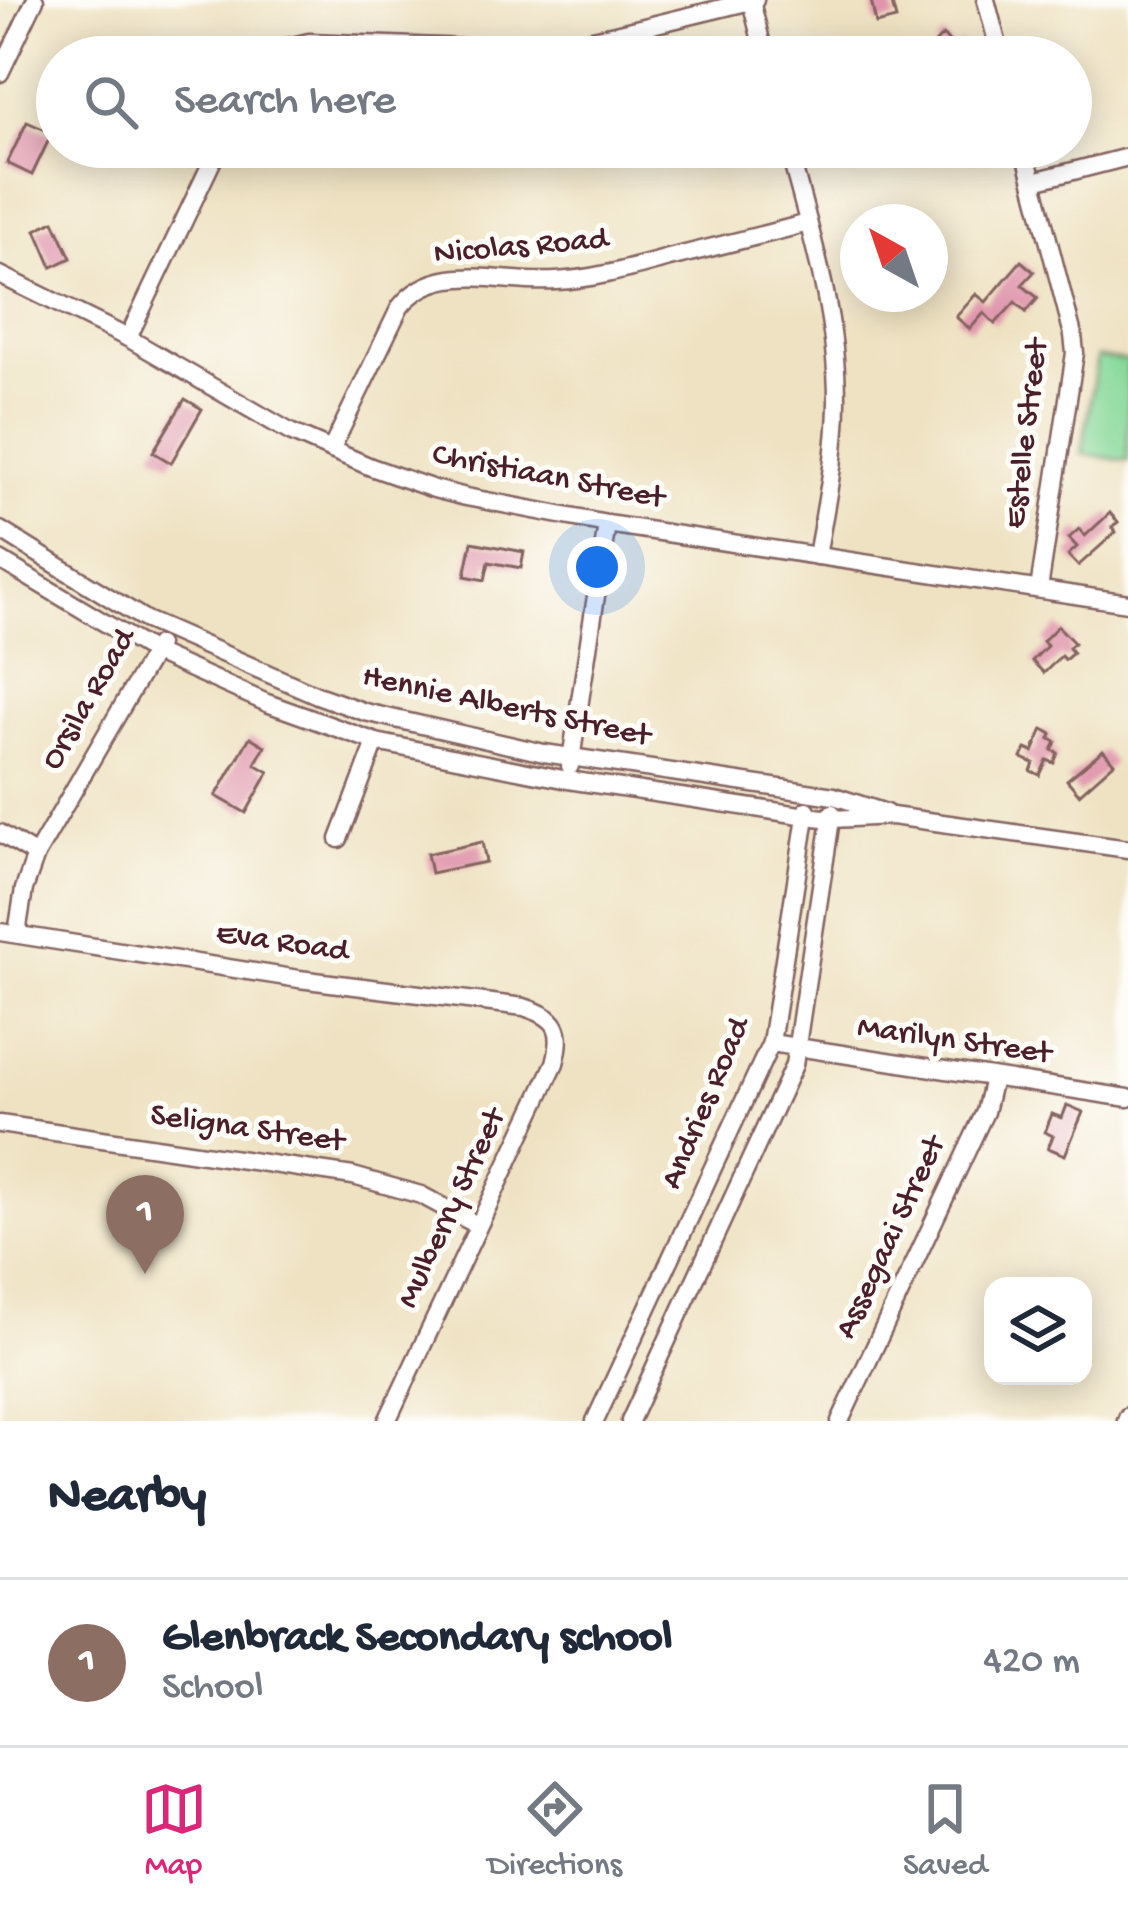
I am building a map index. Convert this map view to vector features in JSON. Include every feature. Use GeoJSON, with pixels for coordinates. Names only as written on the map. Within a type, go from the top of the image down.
{"type":"FeatureCollection","features":[{"type":"Feature","properties":{"kind":"street"},"geometry":{"type":"LineString","coordinates":[[0,73],[35,0]]}},
{"type":"Feature","properties":{"kind":"street"},"geometry":{"type":"LineString","coordinates":[[986,0],[995,36]]}},
{"type":"Feature","properties":{"kind":"street"},"geometry":{"type":"LineString","coordinates":[[603,36],[753,1],[760,36]]}},
{"type":"Feature","properties":{"kind":"street"},"geometry":{"type":"LineString","coordinates":[[1092,166],[1128,157]]}},
{"type":"Feature","properties":{"kind":"street"},"geometry":{"type":"LineString","coordinates":[[128,338],[209,168]]}},
{"type":"Feature","properties":{"kind":"street"},"geometry":{"type":"LineString","coordinates":[[793,168],[826,298],[838,395],[832,475],[817,556]]}},
{"type":"Feature","properties":{"kind":"street","name":"Estelle Street"},"geometry":{"type":"LineString","coordinates":[[1030,168],[1075,352],[1039,589]]}},
{"type":"Feature","properties":{"kind":"street"},"geometry":{"type":"LineString","coordinates":[[1034,181],[1085,168]]}},
{"type":"Feature","properties":{"kind":"street","name":"Nicolas Road"},"geometry":{"type":"LineString","coordinates":[[331,450],[400,307],[427,283],[448,278],[578,279],[808,224]]}},
{"type":"Feature","properties":{"kind":"street","name":"Christiaan Street"},"geometry":{"type":"LineString","coordinates":[[0,275],[128,338],[251,411],[331,450],[434,489],[608,524],[1128,603]]}},
{"type":"Feature","properties":{"kind":"street"},"geometry":{"type":"LineString","coordinates":[[568,780],[608,524]]}},
{"type":"Feature","properties":{"kind":"street","name":"Hennie Alberts Street"},"geometry":{"type":"LineString","coordinates":[[0,530],[146,620],[342,704],[572,757],[834,796],[892,816]]}},
{"type":"Feature","properties":{"kind":"street","name":"Hennie Alberts Street"},"geometry":{"type":"LineString","coordinates":[[0,560],[155,653],[267,703],[376,742],[568,780],[807,816],[892,816],[1128,849]]}},
{"type":"Feature","properties":{"kind":"street","name":"Orsila Road"},"geometry":{"type":"LineString","coordinates":[[9,932],[37,855],[165,628]]}},
{"type":"Feature","properties":{"kind":"street"},"geometry":{"type":"LineString","coordinates":[[339,839],[376,742]]}},
{"type":"Feature","properties":{"kind":"street","name":"Andries Road"},"geometry":{"type":"LineString","coordinates":[[595,1421],[771,1043],[809,792]]}},
{"type":"Feature","properties":{"kind":"street","name":"Andries Road"},"geometry":{"type":"LineString","coordinates":[[630,1421],[799,1049],[834,796]]}},
{"type":"Feature","properties":{"kind":"street"},"geometry":{"type":"LineString","coordinates":[[0,833],[37,855]]}},
{"type":"Feature","properties":{"kind":"street","name":"Eva Road"},"geometry":{"type":"LineString","coordinates":[[9,932],[299,979],[524,1007],[552,1021]]}},
{"type":"Feature","properties":{"kind":"street","name":"Mulberry Street"},"geometry":{"type":"LineString","coordinates":[[393,1419],[477,1225],[555,1063],[559,1030],[552,1021]]}},
{"type":"Feature","properties":{"kind":"street","name":"Marilyn Street"},"geometry":{"type":"LineString","coordinates":[[771,1043],[1128,1098]]}},
{"type":"Feature","properties":{"kind":"street","name":"Assegaai Street"},"geometry":{"type":"LineString","coordinates":[[840,1421],[985,1112],[993,1078]]}},
{"type":"Feature","properties":{"kind":"street","name":"Seligna Street"},"geometry":{"type":"LineString","coordinates":[[0,1124],[386,1183],[421,1195],[477,1225]]}},
{"type":"Feature","properties":{"kind":"green space"},"geometry":{"type":"Polygon","coordinates":[[[1097,357],[1128,361],[1128,461],[1082,454],[1097,357]]]}},
{"type":"Feature","properties":{"kind":"building"},"geometry":{"type":"Polygon","coordinates":[[[871,0],[891,0],[896,19],[876,24],[871,0]]]}},
{"type":"Feature","properties":{"kind":"building"},"geometry":{"type":"Polygon","coordinates":[[[27,122],[36,126],[32,175],[7,163],[27,122]]]}},
{"type":"Feature","properties":{"kind":"building"},"geometry":{"type":"Polygon","coordinates":[[[54,221],[71,258],[52,267],[36,230],[54,221]]]}},
{"type":"Feature","properties":{"kind":"building"},"geometry":{"type":"Polygon","coordinates":[[[1021,261],[1034,272],[1022,285],[1038,298],[1026,312],[1015,302],[995,324],[984,313],[970,329],[956,317],[976,294],[986,302],[1021,261]]]}},
{"type":"Feature","properties":{"kind":"building"},"geometry":{"type":"Polygon","coordinates":[[[185,399],[202,409],[171,463],[153,452],[185,399]]]}},
{"type":"Feature","properties":{"kind":"building"},"geometry":{"type":"Polygon","coordinates":[[[1110,513],[1118,522],[1112,527],[1116,532],[1078,566],[1068,555],[1077,547],[1069,538],[1079,529],[1085,536],[1110,513]]]}},
{"type":"Feature","properties":{"kind":"building"},"geometry":{"type":"Polygon","coordinates":[[[472,542],[524,552],[521,568],[489,562],[485,580],[465,576],[472,542]]]}},
{"type":"Feature","properties":{"kind":"building"},"geometry":{"type":"Polygon","coordinates":[[[1058,626],[1074,643],[1069,648],[1073,653],[1065,660],[1061,656],[1044,673],[1032,661],[1058,626]]]}},
{"type":"Feature","properties":{"kind":"building"},"geometry":{"type":"Polygon","coordinates":[[[1043,729],[1052,734],[1050,739],[1056,742],[1052,750],[1058,753],[1054,763],[1047,760],[1040,775],[1031,771],[1034,763],[1022,758],[1026,749],[1033,752],[1043,729]]]}},
{"type":"Feature","properties":{"kind":"building"},"geometry":{"type":"Polygon","coordinates":[[[250,737],[265,746],[255,764],[269,772],[246,813],[216,796],[250,737]]]}},
{"type":"Feature","properties":{"kind":"building"},"geometry":{"type":"Polygon","coordinates":[[[1103,750],[1114,763],[1079,794],[1067,780],[1103,750]]]}},
{"type":"Feature","properties":{"kind":"building"},"geometry":{"type":"Polygon","coordinates":[[[482,842],[486,862],[431,873],[427,854],[482,842]]]}},
{"type":"Feature","properties":{"kind":"building"},"geometry":{"type":"Polygon","coordinates":[[[1067,1105],[1083,1112],[1065,1155],[1048,1148],[1053,1136],[1045,1132],[1052,1114],[1062,1118],[1067,1105]]]}},
{"type":"Feature","properties":{"kind":"place","name":"Glenbrack Secondary school"},"geometry":{"type":"Point","coordinates":[145,1274]}}]}
